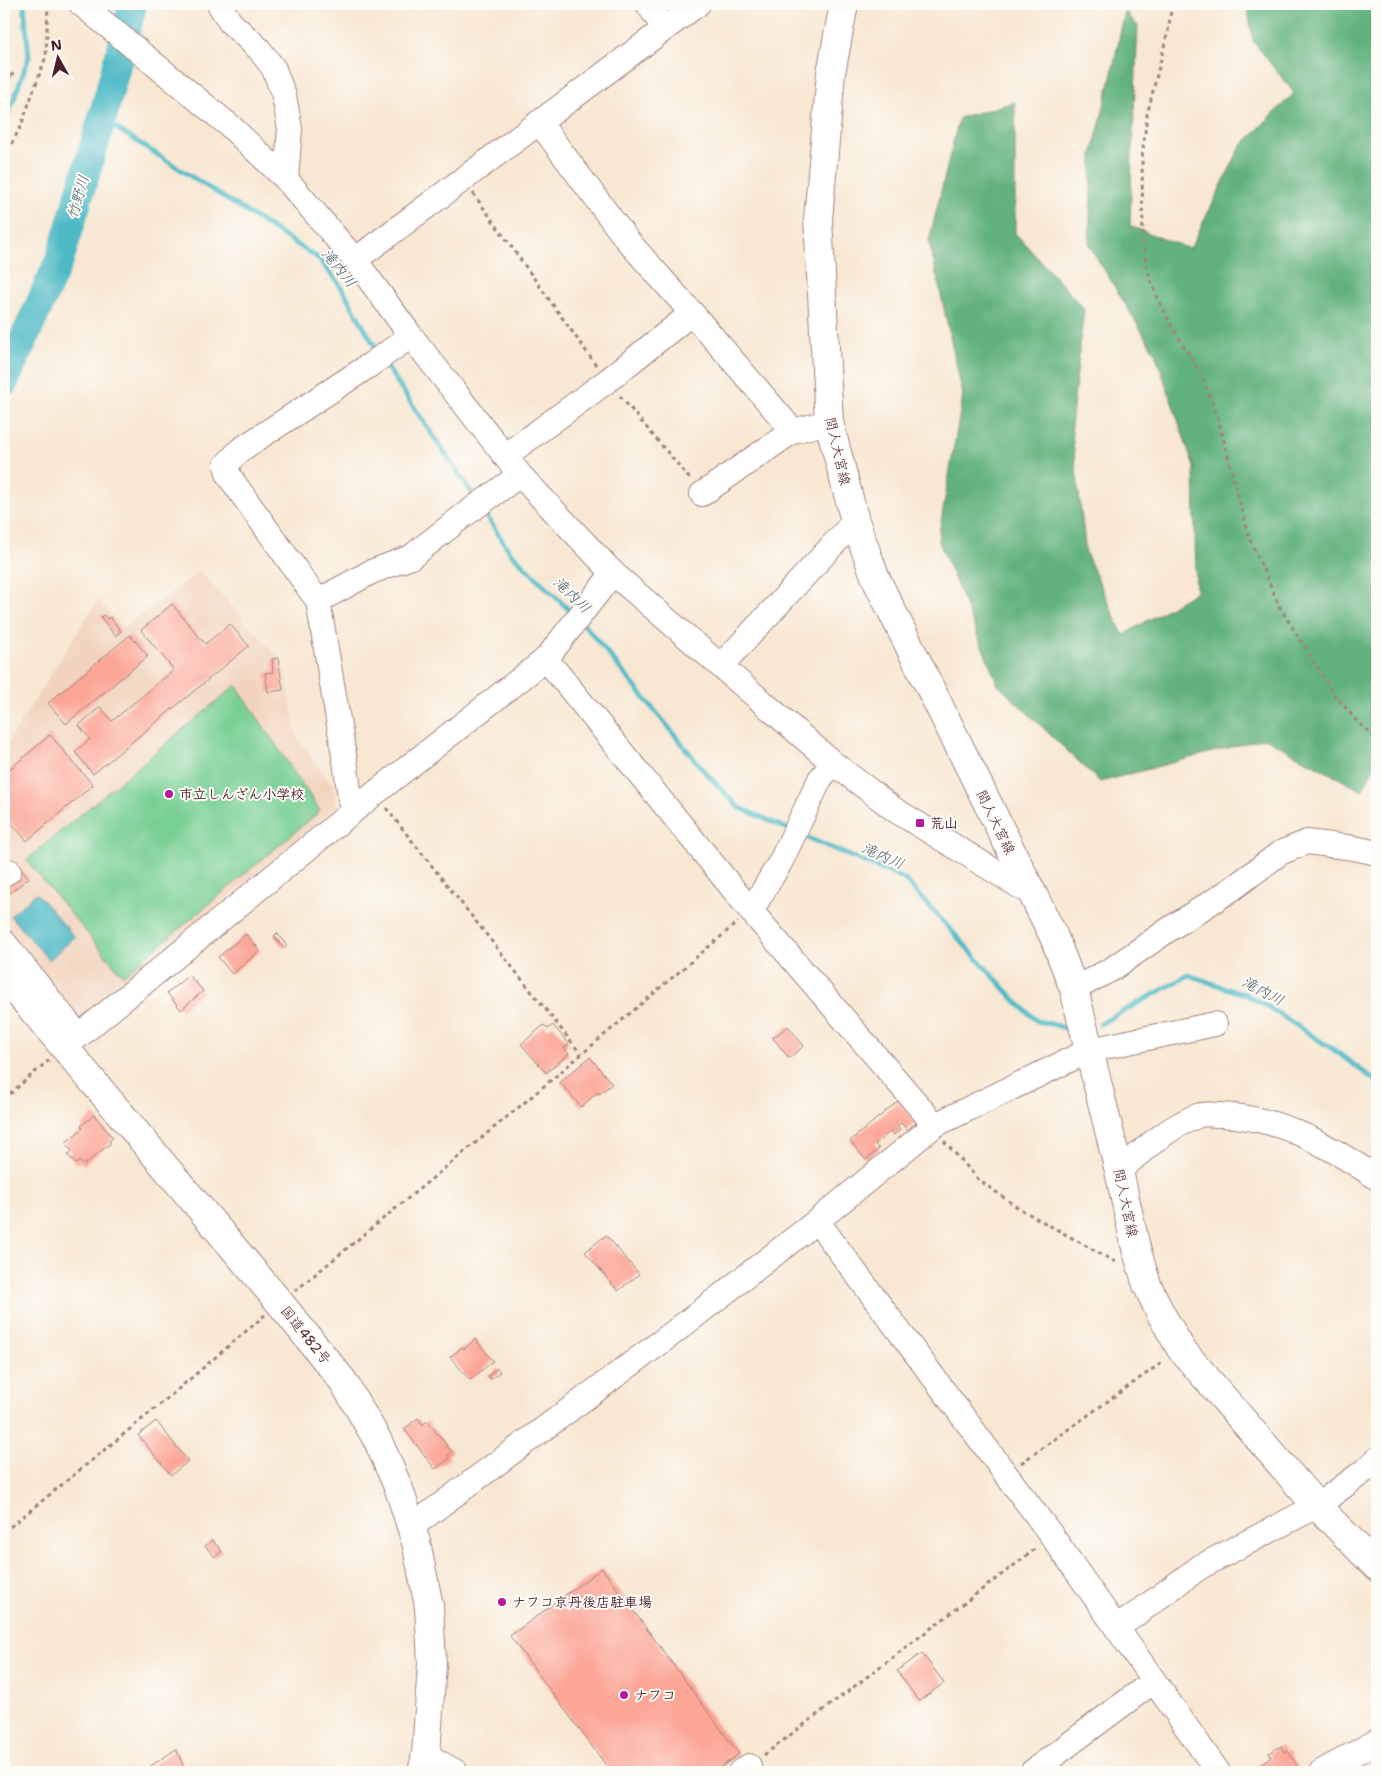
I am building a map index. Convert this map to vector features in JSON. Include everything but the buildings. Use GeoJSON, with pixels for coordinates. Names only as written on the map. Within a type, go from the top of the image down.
{"type":"FeatureCollection","features":[{"type":"Feature","properties":{"kind":"main road","name":"間人大宮線"},"geometry":{"type":"LineString","coordinates":[[844,4],[831,73],[818,219],[829,422],[855,521],[876,579],[1054,938],[1074,989],[1136,1248],[1145,1279],[1161,1314],[1182,1349],[1317,1506],[1377,1567]]}},
{"type":"Feature","properties":{"kind":"main road","name":"国道482号"},"geometry":{"type":"LineString","coordinates":[[4,976],[71,1042],[343,1381],[378,1441],[399,1489],[411,1527],[429,1606],[432,1664],[424,1764]]}},
{"type":"Feature","properties":{"kind":"street"},"geometry":{"type":"LineString","coordinates":[[81,4],[230,126],[286,179],[355,260],[411,336],[520,475],[613,574],[833,762],[895,810],[1032,894]]}},
{"type":"Feature","properties":{"kind":"street"},"geometry":{"type":"LineString","coordinates":[[219,4],[230,22],[258,49],[274,69],[284,96],[290,129],[286,179]]}},
{"type":"Feature","properties":{"kind":"street"},"geometry":{"type":"LineString","coordinates":[[648,4],[664,28]]}},
{"type":"Feature","properties":{"kind":"street"},"geometry":{"type":"LineString","coordinates":[[355,260],[698,4]]}},
{"type":"Feature","properties":{"kind":"street"},"geometry":{"type":"LineString","coordinates":[[539,122],[627,240],[793,431]]}},
{"type":"Feature","properties":{"kind":"street"},"geometry":{"type":"LineString","coordinates":[[505,456],[607,381],[692,313]]}},
{"type":"Feature","properties":{"kind":"street"},"geometry":{"type":"LineString","coordinates":[[352,812],[318,601],[229,476],[226,465],[240,450],[411,336]]}},
{"type":"Feature","properties":{"kind":"street"},"geometry":{"type":"LineString","coordinates":[[702,494],[793,431],[829,422]]}},
{"type":"Feature","properties":{"kind":"street"},"geometry":{"type":"LineString","coordinates":[[318,601],[371,572],[411,557],[462,516],[520,475]]}},
{"type":"Feature","properties":{"kind":"street"},"geometry":{"type":"LineString","coordinates":[[721,666],[855,521]]}},
{"type":"Feature","properties":{"kind":"street"},"geometry":{"type":"LineString","coordinates":[[4,942],[71,1042],[374,794],[546,659],[613,574]]}},
{"type":"Feature","properties":{"kind":"street"},"geometry":{"type":"LineString","coordinates":[[546,659],[751,911],[933,1126]]}},
{"type":"Feature","properties":{"kind":"street"},"geometry":{"type":"LineString","coordinates":[[751,911],[781,861],[820,779],[833,762]]}},
{"type":"Feature","properties":{"kind":"street"},"geometry":{"type":"LineString","coordinates":[[1074,989],[1112,969],[1232,889],[1280,853],[1307,842],[1377,853]]}},
{"type":"Feature","properties":{"kind":"street"},"geometry":{"type":"LineString","coordinates":[[411,1527],[673,1333],[818,1221],[933,1126],[1090,1050],[1216,1024]]}},
{"type":"Feature","properties":{"kind":"street"},"geometry":{"type":"LineString","coordinates":[[1119,1171],[1159,1136],[1199,1115],[1226,1115],[1264,1120],[1310,1137],[1377,1178]]}},
{"type":"Feature","properties":{"kind":"street"},"geometry":{"type":"LineString","coordinates":[[818,1221],[1052,1536],[1218,1772]]}},
{"type":"Feature","properties":{"kind":"street"},"geometry":{"type":"LineString","coordinates":[[1117,1628],[1200,1567],[1317,1506],[1368,1468],[1377,1459]]}},
{"type":"Feature","properties":{"kind":"street"},"geometry":{"type":"LineString","coordinates":[[1032,1772],[1154,1681]]}},
{"type":"Feature","properties":{"kind":"street"},"geometry":{"type":"LineString","coordinates":[[1321,1772],[1377,1741]]}},
{"type":"Feature","properties":{"kind":"street"},"geometry":{"type":"LineString","coordinates":[[424,1764],[456,1772]]}},
{"type":"Feature","properties":{"kind":"path"},"geometry":{"type":"LineString","coordinates":[[4,158],[21,126],[46,56],[48,4]]}},
{"type":"Feature","properties":{"kind":"path"},"geometry":{"type":"LineString","coordinates":[[1172,4],[1168,31],[1146,115],[1142,158],[1143,242],[1147,269],[1157,297],[1170,323],[1203,378],[1218,418],[1248,537],[1280,606],[1333,693],[1355,719],[1377,740]]}},
{"type":"Feature","properties":{"kind":"path"},"geometry":{"type":"LineString","coordinates":[[4,81],[16,72]]}},
{"type":"Feature","properties":{"kind":"path"},"geometry":{"type":"LineString","coordinates":[[462,179],[607,381],[702,494]]}},
{"type":"Feature","properties":{"kind":"path"},"geometry":{"type":"LineString","coordinates":[[374,794],[582,1054]]}},
{"type":"Feature","properties":{"kind":"path"},"geometry":{"type":"LineString","coordinates":[[4,1532],[524,1103],[751,911]]}},
{"type":"Feature","properties":{"kind":"path"},"geometry":{"type":"LineString","coordinates":[[4,1099],[71,1042]]}},
{"type":"Feature","properties":{"kind":"path"},"geometry":{"type":"LineString","coordinates":[[933,1126],[979,1180],[1020,1208],[1145,1279]]}},
{"type":"Feature","properties":{"kind":"path"},"geometry":{"type":"LineString","coordinates":[[1006,1474],[1182,1349]]}},
{"type":"Feature","properties":{"kind":"path"},"geometry":{"type":"LineString","coordinates":[[744,1769],[1052,1536]]}},
{"type":"Feature","properties":{"kind":"shaded area","name":"市立しんざん小学校"},"geometry":{"type":"Polygon","coordinates":[[[200,571],[283,663],[297,738],[332,784],[338,805],[78,1022],[4,930],[4,748],[98,600],[122,628],[200,571]]]}},
{"type":"Feature","properties":{"kind":"green space"},"geometry":{"type":"Polygon","coordinates":[[[1247,4],[1377,4],[1377,763],[1362,791],[1265,738],[1100,782],[998,685],[938,539],[963,395],[929,241],[959,118],[1015,102],[1015,233],[1084,309],[1071,426],[1086,553],[1123,635],[1196,592],[1194,467],[1155,353],[1089,245],[1092,155],[1125,11],[1138,26],[1130,226],[1190,249],[1241,146],[1294,93],[1253,41],[1247,4]]]}},
{"type":"Feature","properties":{"kind":"green space"},"geometry":{"type":"Polygon","coordinates":[[[236,685],[320,811],[123,976],[26,860],[236,685]]]}},
{"type":"Feature","properties":{"kind":"water"},"geometry":{"type":"Polygon","coordinates":[[[36,893],[75,937],[49,960],[10,916],[36,893]]]}},
{"type":"Feature","properties":{"kind":"waterway"},"geometry":{"type":"LineString","coordinates":[[4,126],[29,57],[24,4]]}},
{"type":"Feature","properties":{"kind":"waterway","name":"竹野川"},"geometry":{"type":"LineString","coordinates":[[4,383],[60,259],[102,119],[133,4]]}},
{"type":"Feature","properties":{"kind":"waterway","name":"滝内川"},"geometry":{"type":"LineString","coordinates":[[102,119],[318,258],[342,288],[378,352]]}},
{"type":"Feature","properties":{"kind":"waterway","name":"滝内川"},"geometry":{"type":"LineString","coordinates":[[384,363],[476,499]]}},
{"type":"Feature","properties":{"kind":"waterway","name":"滝内川"},"geometry":{"type":"LineString","coordinates":[[482,509],[510,552],[572,613]]}},
{"type":"Feature","properties":{"kind":"waterway","name":"滝内川"},"geometry":{"type":"LineString","coordinates":[[582,622],[705,772],[738,807],[788,829]]}},
{"type":"Feature","properties":{"kind":"waterway","name":"滝内川"},"geometry":{"type":"LineString","coordinates":[[801,835],[904,879],[1017,1002],[1037,1021],[1075,1032]]}},
{"type":"Feature","properties":{"kind":"waterway","name":"滝内川"},"geometry":{"type":"LineString","coordinates":[[1100,1024],[1189,975],[1243,993],[1265,1005],[1334,1050],[1377,1082]]}},
{"type":"Feature","properties":{"kind":"place","name":"市立しんざん小学校"},"geometry":{"type":"Point","coordinates":[169,794]}},
{"type":"Feature","properties":{"kind":"place","name":"荒山"},"geometry":{"type":"Point","coordinates":[920,823]}},
{"type":"Feature","properties":{"kind":"place","name":"ナフコ京丹後店駐車場"},"geometry":{"type":"Point","coordinates":[502,1602]}},
{"type":"Feature","properties":{"kind":"place","name":"ナフコ"},"geometry":{"type":"Point","coordinates":[624,1695]}}]}
